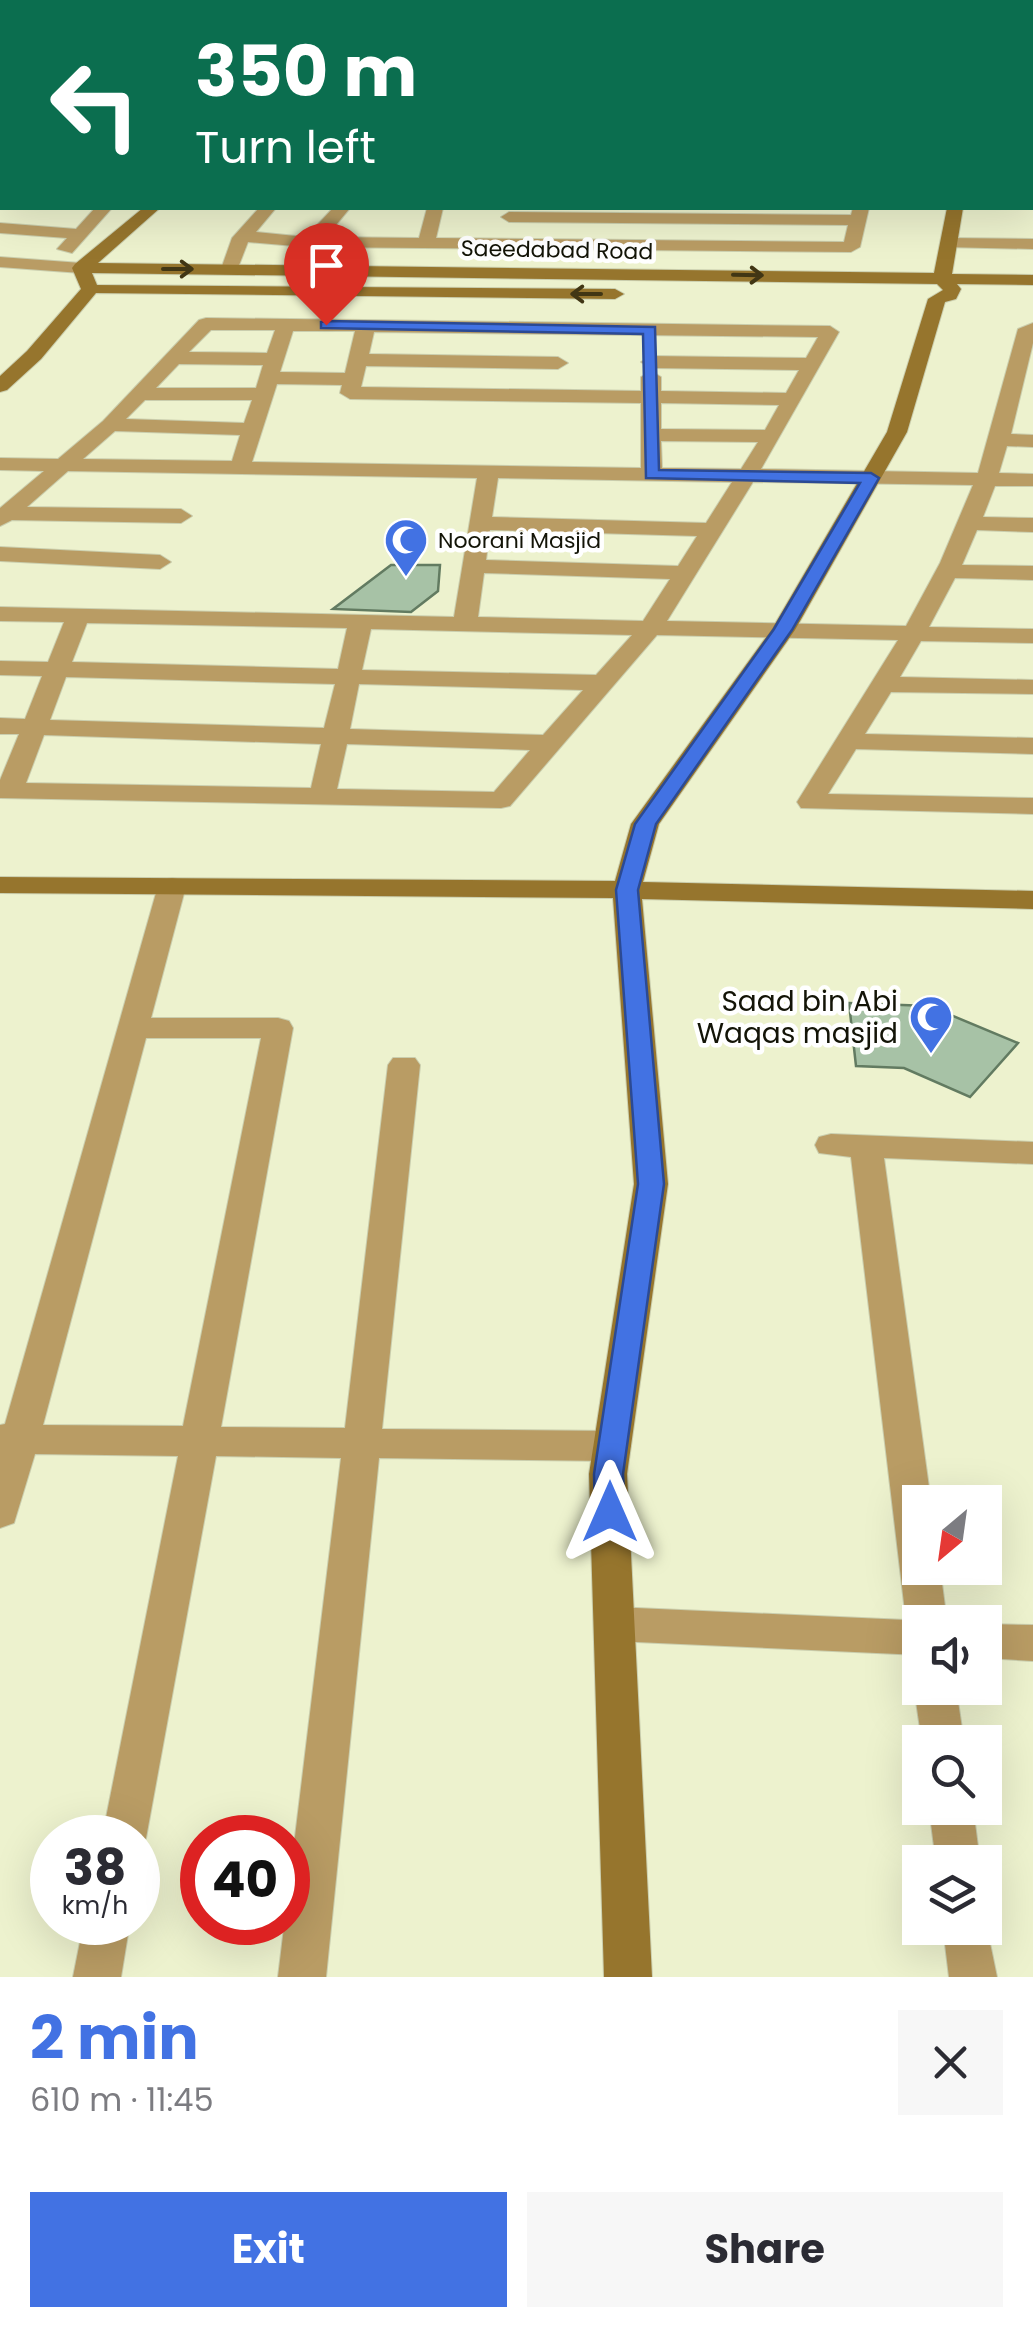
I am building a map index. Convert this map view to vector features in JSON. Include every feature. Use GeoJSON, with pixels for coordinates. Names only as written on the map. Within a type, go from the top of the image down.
{"type":"FeatureCollection","features":[{"type":"Feature","properties":{"kind":"street"},"geometry":{"type":"LineString","coordinates":[[50,265],[102,210]]}},
{"type":"Feature","properties":{"kind":"street"},"geometry":{"type":"LineString","coordinates":[[0,262],[80,268],[150,210]]}},
{"type":"Feature","properties":{"kind":"street"},"geometry":{"type":"LineString","coordinates":[[230,269],[243,236],[266,210]]}},
{"type":"Feature","properties":{"kind":"street"},"geometry":{"type":"LineString","coordinates":[[312,242],[340,210]]}},
{"type":"Feature","properties":{"kind":"street"},"geometry":{"type":"LineString","coordinates":[[426,243],[434,210]]}},
{"type":"Feature","properties":{"kind":"street"},"geometry":{"type":"LineString","coordinates":[[628,1977],[608,1474],[651,1184],[627,890],[645,824],[782,630],[897,432],[932,292],[950,243],[955,210]]}},
{"type":"Feature","properties":{"kind":"street"},"geometry":{"type":"LineString","coordinates":[[243,236],[312,242],[692,246],[851,247],[859,214],[510,212],[506,244]]}},
{"type":"Feature","properties":{"kind":"street"},"geometry":{"type":"LineString","coordinates":[[681,213],[703,275]]}},
{"type":"Feature","properties":{"kind":"street"},"geometry":{"type":"LineString","coordinates":[[0,228],[80,234]]}},
{"type":"Feature","properties":{"kind":"street"},"geometry":{"type":"LineString","coordinates":[[449,272],[451,243]]}},
{"type":"Feature","properties":{"kind":"street"},"geometry":{"type":"LineString","coordinates":[[950,243],[1033,244]]}},
{"type":"Feature","properties":{"kind":"street"},"geometry":{"type":"LineString","coordinates":[[0,386],[34,355],[90,288],[80,268]]}},
{"type":"Feature","properties":{"kind":"street","name":"Saeedabad Road"},"geometry":{"type":"LineString","coordinates":[[80,268],[703,275],[932,292],[975,299]]}},
{"type":"Feature","properties":{"kind":"street","name":"Saeedabad Road"},"geometry":{"type":"LineString","coordinates":[[932,292],[1033,280]]}},
{"type":"Feature","properties":{"kind":"street","name":"Saeedabad Road"},"geometry":{"type":"LineString","coordinates":[[90,288],[823,297]]}},
{"type":"Feature","properties":{"kind":"street"},"geometry":{"type":"LineString","coordinates":[[4,516],[110,426],[206,324],[830,332],[772,436],[652,627],[500,800],[4,791],[34,728],[78,616]]}},
{"type":"Feature","properties":{"kind":"street"},"geometry":{"type":"LineString","coordinates":[[240,468],[286,324]]}},
{"type":"Feature","properties":{"kind":"street"},"geometry":{"type":"LineString","coordinates":[[366,325],[350,393],[793,399]]}},
{"type":"Feature","properties":{"kind":"street"},"geometry":{"type":"LineString","coordinates":[[554,395],[562,328]]}},
{"type":"Feature","properties":{"kind":"street"},"geometry":{"type":"LineString","coordinates":[[1033,330],[1026,329],[1021,402],[999,440],[968,524],[914,633],[810,802],[1033,806]]}},
{"type":"Feature","properties":{"kind":"street"},"geometry":{"type":"LineString","coordinates":[[650,330],[652,474]]}},
{"type":"Feature","properties":{"kind":"street"},"geometry":{"type":"LineString","coordinates":[[173,358],[269,377]]}},
{"type":"Feature","properties":{"kind":"street"},"geometry":{"type":"LineString","coordinates":[[650,362],[812,364]]}},
{"type":"Feature","properties":{"kind":"street"},"geometry":{"type":"LineString","coordinates":[[139,394],[355,370],[558,363]]}},
{"type":"Feature","properties":{"kind":"street"},"geometry":{"type":"LineString","coordinates":[[110,426],[253,429]]}},
{"type":"Feature","properties":{"kind":"street"},"geometry":{"type":"LineString","coordinates":[[651,435],[772,436]]}},
{"type":"Feature","properties":{"kind":"street"},"geometry":{"type":"LineString","coordinates":[[999,440],[1033,440]]}},
{"type":"Feature","properties":{"kind":"street"},"geometry":{"type":"LineString","coordinates":[[0,464],[1033,480]]}},
{"type":"Feature","properties":{"kind":"street"},"geometry":{"type":"LineString","coordinates":[[465,623],[488,472]]}},
{"type":"Feature","properties":{"kind":"street"},"geometry":{"type":"LineString","coordinates":[[4,516],[180,516]]}},
{"type":"Feature","properties":{"kind":"street"},"geometry":{"type":"LineString","coordinates":[[480,523],[715,530]]}},
{"type":"Feature","properties":{"kind":"street"},"geometry":{"type":"LineString","coordinates":[[968,524],[1033,525]]}},
{"type":"Feature","properties":{"kind":"street"},"geometry":{"type":"LineString","coordinates":[[0,554],[160,562]]}},
{"type":"Feature","properties":{"kind":"street"},"geometry":{"type":"LineString","coordinates":[[474,566],[687,573]]}},
{"type":"Feature","properties":{"kind":"street"},"geometry":{"type":"LineString","coordinates":[[945,571],[1033,573]]}},
{"type":"Feature","properties":{"kind":"street"},"geometry":{"type":"LineString","coordinates":[[0,614],[1033,636]]}},
{"type":"Feature","properties":{"kind":"street"},"geometry":{"type":"LineString","coordinates":[[322,796],[361,621]]}},
{"type":"Feature","properties":{"kind":"street"},"geometry":{"type":"LineString","coordinates":[[0,668],[603,683]]}},
{"type":"Feature","properties":{"kind":"street"},"geometry":{"type":"LineString","coordinates":[[882,684],[1033,687]]}},
{"type":"Feature","properties":{"kind":"street"},"geometry":{"type":"LineString","coordinates":[[0,726],[550,743]]}},
{"type":"Feature","properties":{"kind":"street"},"geometry":{"type":"LineString","coordinates":[[848,741],[1033,746]]}},
{"type":"Feature","properties":{"kind":"street"},"geometry":{"type":"LineString","coordinates":[[0,884],[627,890],[1033,900]]}},
{"type":"Feature","properties":{"kind":"street"},"geometry":{"type":"LineString","coordinates":[[0,1512],[10,1439],[172,886]]}},
{"type":"Feature","properties":{"kind":"street"},"geometry":{"type":"LineString","coordinates":[[128,1815],[278,1028],[133,1028]]}},
{"type":"Feature","properties":{"kind":"street"},"geometry":{"type":"LineString","coordinates":[[302,1977],[404,1065]]}},
{"type":"Feature","properties":{"kind":"street"},"geometry":{"type":"LineString","coordinates":[[924,1605],[848,1145],[1033,1153]]}},
{"type":"Feature","properties":{"kind":"street"},"geometry":{"type":"LineString","coordinates":[[10,1439],[612,1446]]}},
{"type":"Feature","properties":{"kind":"street"},"geometry":{"type":"LineString","coordinates":[[614,1624],[902,1637]]}},
{"type":"Feature","properties":{"kind":"street"},"geometry":{"type":"LineString","coordinates":[[1002,1642],[1033,1643]]}},
{"type":"Feature","properties":{"kind":"street"},"geometry":{"type":"LineString","coordinates":[[97,1977],[103,1945]]}},
{"type":"Feature","properties":{"kind":"street"},"geometry":{"type":"LineString","coordinates":[[968,1945],[973,1977]]}},
{"type":"Feature","properties":{"kind":"building","name":"Noorani Masjid"},"geometry":{"type":"Polygon","coordinates":[[[391,565],[440,565],[438,591],[411,612],[333,609],[391,565]]]}},
{"type":"Feature","properties":{"kind":"building","name":"Saad bin Abi Waqas masjid"},"geometry":{"type":"Polygon","coordinates":[[[849,1003],[929,1006],[1018,1043],[970,1097],[904,1068],[856,1066],[849,1003]]]}},
{"type":"Feature","properties":{"kind":"place","name":"Noorani Masjid"},"geometry":{"type":"Point","coordinates":[406,578]}},
{"type":"Feature","properties":{"kind":"place","name":"Saad bin Abi Waqas masjid"},"geometry":{"type":"Point","coordinates":[931,1055]}},
{"type":"Feature","properties":{"kind":"route"},"geometry":{"type":"LineString","coordinates":[[326,325],[650,330],[652,474],[871,478],[782,630],[645,824],[627,890],[651,1184],[608,1474],[610,1512]]}}]}
